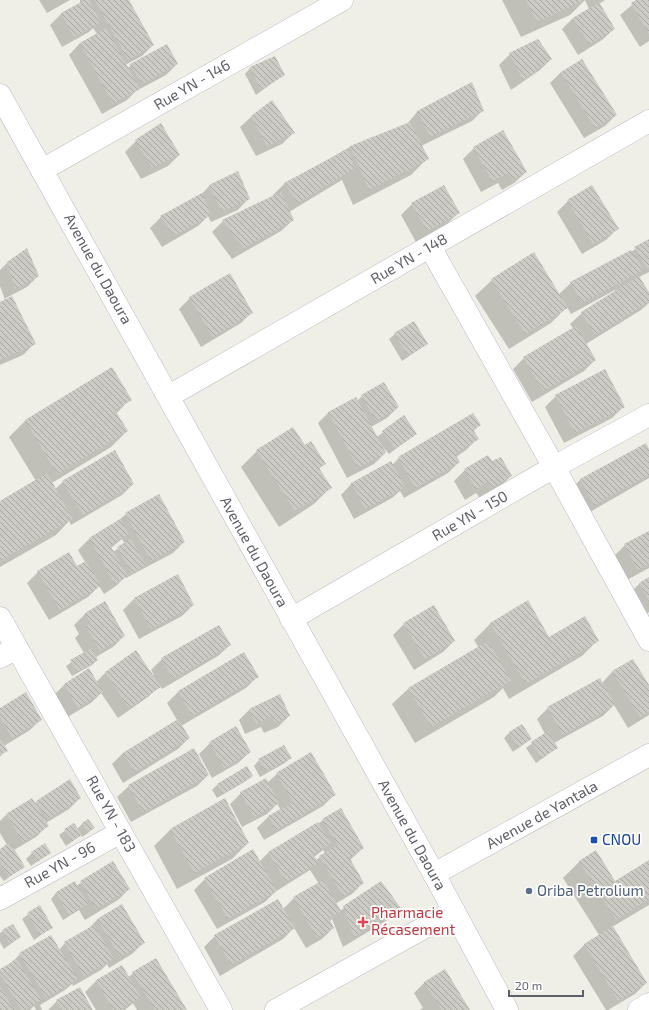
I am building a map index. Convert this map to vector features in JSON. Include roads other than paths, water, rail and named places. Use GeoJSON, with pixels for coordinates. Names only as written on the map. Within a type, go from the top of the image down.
{"type":"FeatureCollection","features":[{"type":"Feature","properties":{"kind":"street","name":"Rue YN - 146"},"geometry":{"type":"LineString","coordinates":[[42,170],[342,0]]}},
{"type":"Feature","properties":{"kind":"street","name":"Avenue du Daoura"},"geometry":{"type":"LineString","coordinates":[[0,95],[169,396],[291,620],[434,874],[507,1010]]}},
{"type":"Feature","properties":{"kind":"street","name":"Rue YN - 148"},"geometry":{"type":"LineString","coordinates":[[169,396],[649,121]]}},
{"type":"Feature","properties":{"kind":"street"},"geometry":{"type":"LineString","coordinates":[[430,247],[554,467],[649,640]]}},
{"type":"Feature","properties":{"kind":"street","name":"Rue YN - 150"},"geometry":{"type":"LineString","coordinates":[[291,620],[554,467],[649,415]]}},
{"type":"Feature","properties":{"kind":"street","name":"Rue YN - 183"},"geometry":{"type":"LineString","coordinates":[[0,618],[8,653],[120,832],[221,1010]]}},
{"type":"Feature","properties":{"kind":"street","name":"Avenue de Yantala"},"geometry":{"type":"LineString","coordinates":[[434,874],[649,755]]}},
{"type":"Feature","properties":{"kind":"street","name":"Rue YN - 96"},"geometry":{"type":"LineString","coordinates":[[0,899],[120,832]]}},
{"type":"Feature","properties":{"kind":"street"},"geometry":{"type":"LineString","coordinates":[[276,1010],[454,911]]}},
{"type":"Feature","properties":{"kind":"street"},"geometry":{"type":"LineString","coordinates":[[639,1010],[649,1004]]}},
{"type":"Feature","properties":{"kind":"place","name":"CNOU"},"geometry":{"type":"Point","coordinates":[594,840]}},
{"type":"Feature","properties":{"kind":"place","name":"Oriba Petrolium"},"geometry":{"type":"Point","coordinates":[529,891]}},
{"type":"Feature","properties":{"kind":"place","name":"Pharmacie Récasement"},"geometry":{"type":"Point","coordinates":[363,922]}}]}
